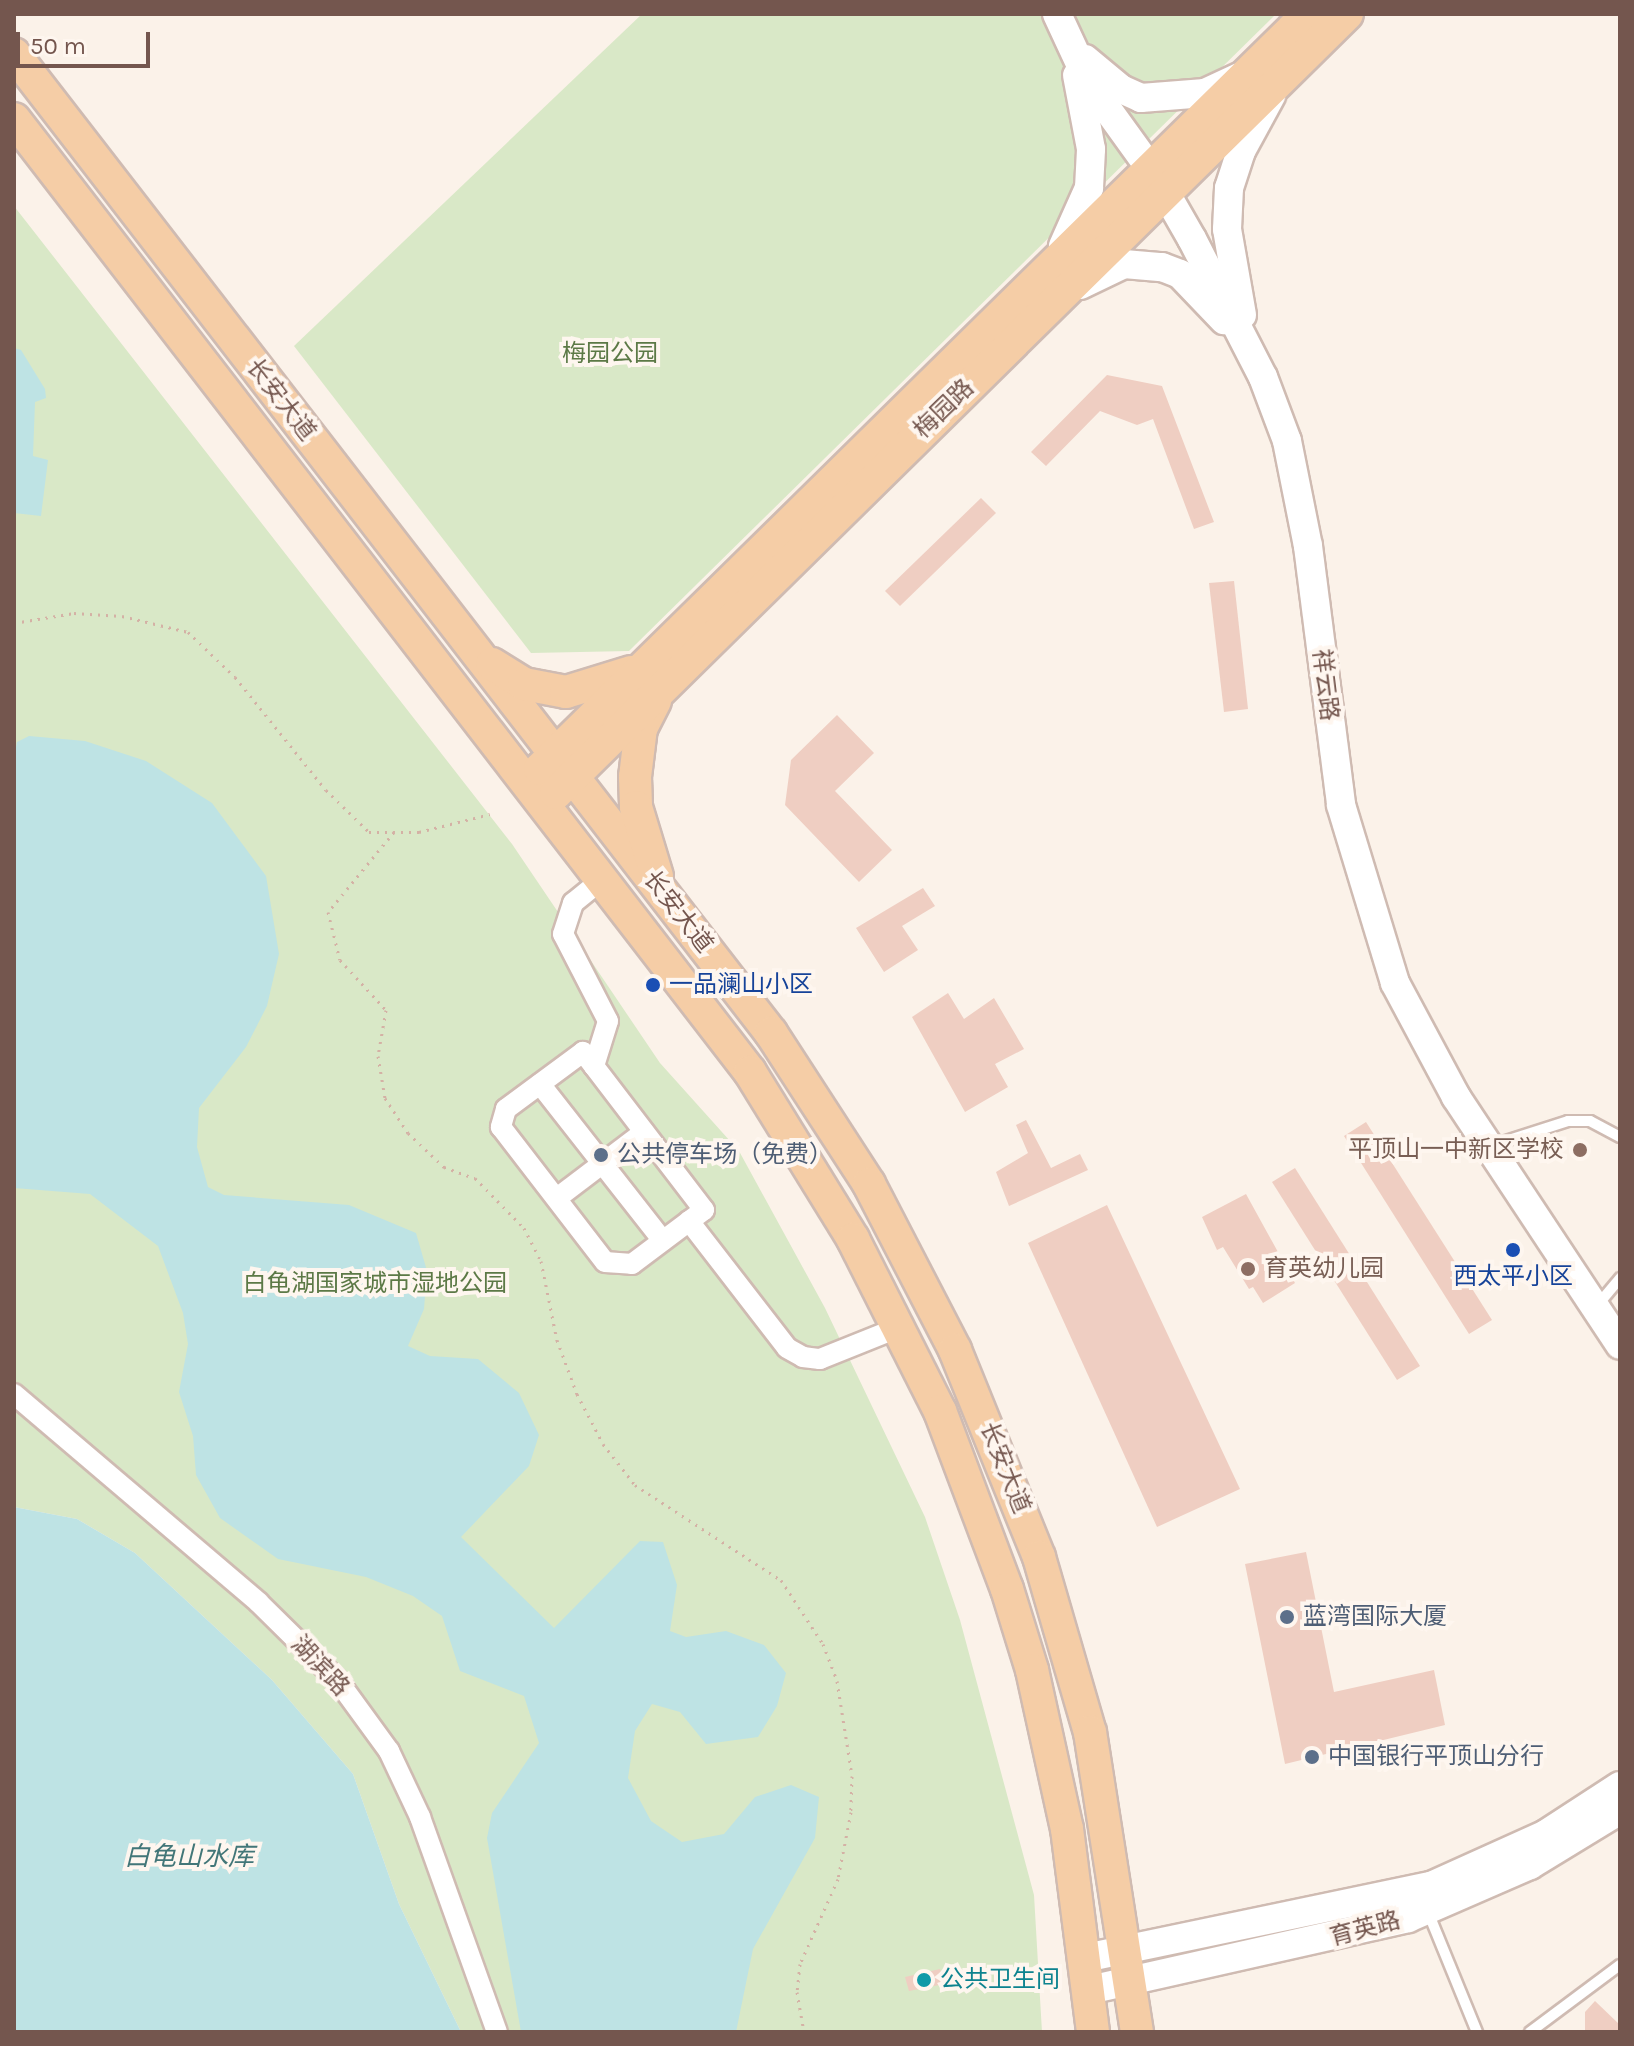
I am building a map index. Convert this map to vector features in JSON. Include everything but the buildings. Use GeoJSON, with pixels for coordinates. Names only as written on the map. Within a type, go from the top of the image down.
{"type":"FeatureCollection","features":[{"type":"Feature","properties":{"kind":"main road","name":"祥云路"},"geometry":{"type":"LineString","coordinates":[[1057,14],[1090,85],[1158,180],[1247,343],[1276,409],[1295,472],[1341,805],[1359,876],[1408,1011],[1488,1147],[1620,1345]]}},
{"type":"Feature","properties":{"kind":"main road","name":"梅园路"},"geometry":{"type":"LineString","coordinates":[[1158,180],[1247,74],[1308,14]]}},
{"type":"Feature","properties":{"kind":"main road","name":"梅园路"},"geometry":{"type":"LineString","coordinates":[[534,795],[1158,180],[1282,77],[1347,14]]}},
{"type":"Feature","properties":{"kind":"main road"},"geometry":{"type":"LineString","coordinates":[[1071,47],[1121,89],[1141,98],[1205,93],[1247,74]]}},
{"type":"Feature","properties":{"kind":"main road"},"geometry":{"type":"LineString","coordinates":[[1045,290],[1089,188],[1091,149],[1071,47]]}},
{"type":"Feature","properties":{"kind":"main road","name":"长安大道"},"geometry":{"type":"LineString","coordinates":[[14,54],[771,1033],[847,1147],[918,1273],[1001,1454],[1039,1557],[1090,1732],[1137,2032]]}},
{"type":"Feature","properties":{"kind":"main road"},"geometry":{"type":"LineString","coordinates":[[1247,343],[1227,229],[1229,188],[1241,151],[1282,77]]}},
{"type":"Feature","properties":{"kind":"main road","name":"长安大道"},"geometry":{"type":"LineString","coordinates":[[14,119],[601,880],[792,1135],[900,1327],[971,1486],[1032,1670],[1067,1829],[1093,2032]]}},
{"type":"Feature","properties":{"kind":"main road"},"geometry":{"type":"LineString","coordinates":[[1045,290],[1103,271],[1144,262],[1180,274],[1247,343]]}},
{"type":"Feature","properties":{"kind":"main road"},"geometry":{"type":"LineString","coordinates":[[474,651],[524,684],[555,691],[655,674],[641,728],[635,777],[636,807],[662,891]]}},
{"type":"Feature","properties":{"kind":"main road"},"geometry":{"type":"LineString","coordinates":[[1085,1958],[1431,1886],[1546,1834],[1620,1786]]}},
{"type":"Feature","properties":{"kind":"main road","name":"育英路"},"geometry":{"type":"LineString","coordinates":[[1089,1990],[1361,1932],[1428,1911],[1530,1865],[1620,1810]]}},
{"type":"Feature","properties":{"kind":"street"},"geometry":{"type":"LineString","coordinates":[[594,1066],[608,1021],[563,934],[573,903],[601,880]]}},
{"type":"Feature","properties":{"kind":"street"},"geometry":{"type":"LineString","coordinates":[[583,1052],[704,1210],[632,1264],[605,1262],[501,1127],[506,1109],[540,1084],[583,1052]]}},
{"type":"Feature","properties":{"kind":"street"},"geometry":{"type":"LineString","coordinates":[[540,1084],[663,1241]]}},
{"type":"Feature","properties":{"kind":"street"},"geometry":{"type":"LineString","coordinates":[[557,1198],[644,1132]]}},
{"type":"Feature","properties":{"kind":"street"},"geometry":{"type":"LineString","coordinates":[[689,1221],[787,1348],[803,1357],[820,1359],[900,1327]]}},
{"type":"Feature","properties":{"kind":"street","name":"湖滨路"},"geometry":{"type":"LineString","coordinates":[[14,1394],[258,1602],[338,1681],[389,1751],[420,1817],[497,2032]]}},
{"type":"Feature","properties":{"kind":"lane"},"geometry":{"type":"LineString","coordinates":[[1488,1147],[1568,1121],[1590,1121],[1620,1137]]}},
{"type":"Feature","properties":{"kind":"lane"},"geometry":{"type":"LineString","coordinates":[[1595,1308],[1620,1278]]}},
{"type":"Feature","properties":{"kind":"lane"},"geometry":{"type":"LineString","coordinates":[[1428,1911],[1477,2032]]}},
{"type":"Feature","properties":{"kind":"lane"},"geometry":{"type":"LineString","coordinates":[[1530,2032],[1620,1965]]}},
{"type":"Feature","properties":{"kind":"path"},"geometry":{"type":"LineString","coordinates":[[14,623],[74,613],[122,616],[188,632],[235,677],[337,801],[369,832],[419,832],[490,814]]}},
{"type":"Feature","properties":{"kind":"path"},"geometry":{"type":"LineString","coordinates":[[394,832],[328,912],[340,960],[386,1010],[378,1056],[385,1098],[408,1133],[444,1167],[475,1178],[524,1228],[541,1261],[557,1340],[577,1394],[603,1444],[635,1485],[781,1580],[823,1644],[837,1681],[852,1776],[851,1812],[838,1879],[800,1964],[797,1992],[804,2032]]}},
{"type":"Feature","properties":{"kind":"green space","name":"梅园公园"},"geometry":{"type":"Polygon","coordinates":[[[642,14],[1276,14],[629,651],[531,653],[294,346],[642,14]]]}},
{"type":"Feature","properties":{"kind":"green space","name":"白龟湖国家城市湿地公园"},"geometry":{"type":"Polygon","coordinates":[[[14,206],[512,844],[660,1063],[739,1151],[825,1308],[925,1517],[960,1620],[1034,1895],[1042,2032],[461,2032],[399,1904],[353,1774],[272,1680],[135,1553],[77,1519],[14,1507],[14,206]]]}},
{"type":"Feature","properties":{"kind":"water"},"geometry":{"type":"Polygon","coordinates":[[[14,348],[21,350],[45,389],[46,398],[35,402],[33,456],[48,460],[41,516],[14,513],[14,348]]]}},
{"type":"Feature","properties":{"kind":"water"},"geometry":{"type":"Polygon","coordinates":[[[29,736],[85,741],[146,761],[212,803],[266,876],[279,954],[267,1006],[246,1047],[199,1108],[197,1147],[208,1187],[224,1195],[349,1205],[416,1233],[427,1271],[424,1309],[408,1346],[430,1356],[478,1359],[519,1393],[539,1435],[529,1466],[461,1537],[554,1628],[640,1541],[663,1542],[677,1585],[670,1631],[686,1637],[726,1631],[764,1645],[786,1673],[777,1706],[758,1737],[706,1744],[680,1712],[652,1704],[635,1731],[628,1778],[651,1821],[682,1842],[724,1834],[755,1797],[791,1785],[819,1797],[815,1838],[753,1949],[736,2032],[521,2032],[487,1838],[492,1813],[539,1743],[524,1696],[460,1671],[442,1616],[413,1596],[366,1577],[278,1559],[220,1518],[196,1475],[193,1436],[179,1392],[188,1344],[183,1313],[158,1246],[90,1194],[14,1188],[14,758],[17,742],[29,736]]]}},
{"type":"Feature","properties":{"kind":"water","name":"白龟山水库"},"geometry":{"type":"Polygon","coordinates":[[[14,1507],[77,1519],[135,1553],[272,1680],[353,1774],[399,1904],[461,2032],[14,2032],[14,1507]]]}},
{"type":"Feature","properties":{"kind":"place","name":"一品澜山小区"},"geometry":{"type":"Point","coordinates":[653,985]}},
{"type":"Feature","properties":{"kind":"place","name":"平顶山一中新区学校"},"geometry":{"type":"Point","coordinates":[1580,1150]}},
{"type":"Feature","properties":{"kind":"place","name":"公共停车场（免费）"},"geometry":{"type":"Point","coordinates":[601,1155]}},
{"type":"Feature","properties":{"kind":"place","name":"西太平小区"},"geometry":{"type":"Point","coordinates":[1513,1250]}},
{"type":"Feature","properties":{"kind":"place","name":"育英幼儿园"},"geometry":{"type":"Point","coordinates":[1248,1269]}},
{"type":"Feature","properties":{"kind":"place","name":"蓝湾国际大厦"},"geometry":{"type":"Point","coordinates":[1287,1617]}},
{"type":"Feature","properties":{"kind":"place","name":"中国银行平顶山分行"},"geometry":{"type":"Point","coordinates":[1312,1757]}},
{"type":"Feature","properties":{"kind":"place","name":"公共卫生间"},"geometry":{"type":"Point","coordinates":[924,1980]}}]}
